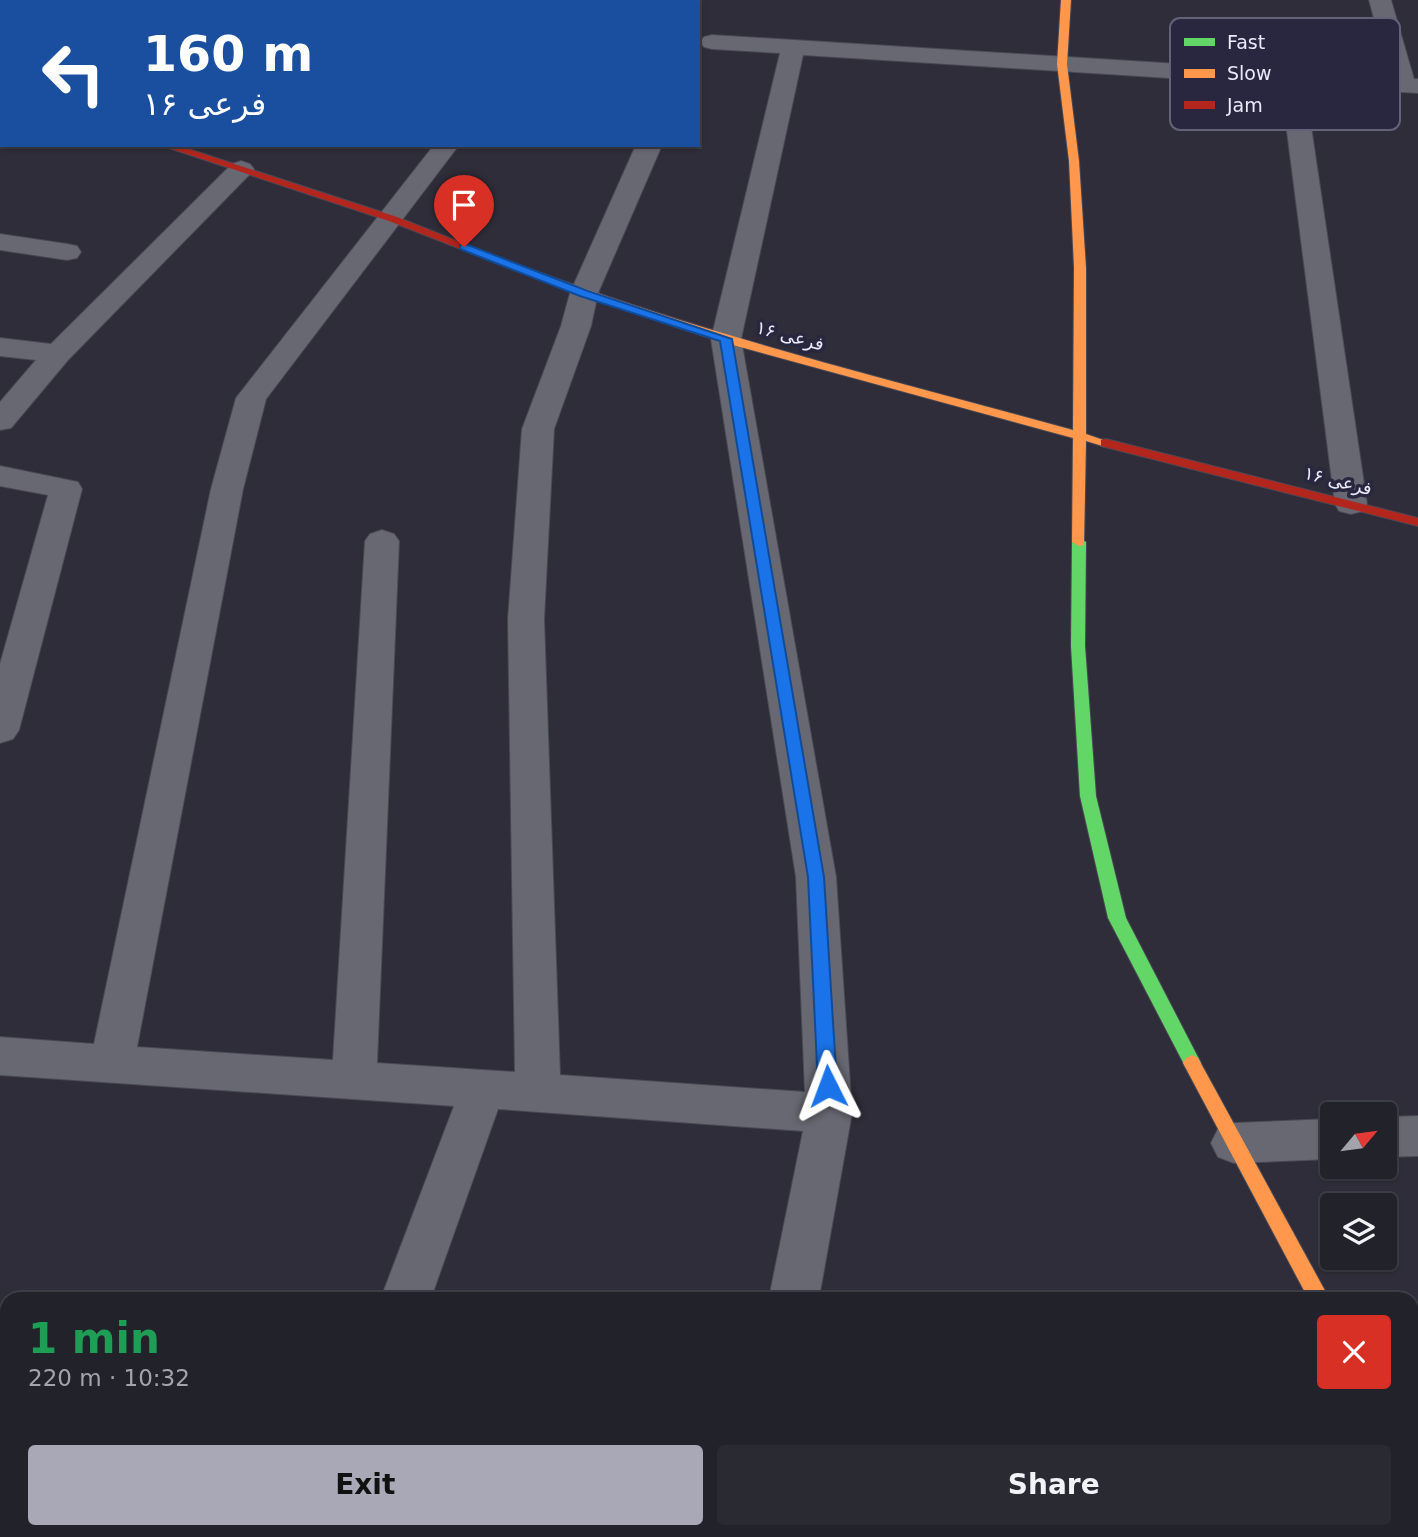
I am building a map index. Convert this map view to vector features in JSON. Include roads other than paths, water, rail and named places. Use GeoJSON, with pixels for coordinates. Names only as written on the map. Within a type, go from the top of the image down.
{"type":"FeatureCollection","features":[{"type":"Feature","properties":{"kind":"street"},"geometry":{"type":"LineString","coordinates":[[1066,0],[1062,64],[1074,162],[1080,268],[1077,646],[1088,796],[1117,918],[1234,1143],[1316,1292]]}},
{"type":"Feature","properties":{"kind":"street"},"geometry":{"type":"LineString","coordinates":[[712,43],[1170,71]]}},
{"type":"Feature","properties":{"kind":"street"},"geometry":{"type":"LineString","coordinates":[[793,47],[726,339],[816,877],[829,1113],[795,1292]]}},
{"type":"Feature","properties":{"kind":"street"},"geometry":{"type":"LineString","coordinates":[[1400,47],[1411,86]]}},
{"type":"Feature","properties":{"kind":"street"},"geometry":{"type":"LineString","coordinates":[[1299,130],[1351,504]]}},
{"type":"Feature","properties":{"kind":"street","name":"فرعی ۱۶"},"geometry":{"type":"LineString","coordinates":[[171,147],[393,219],[584,293],[726,339],[1079,436],[1418,522]]}},
{"type":"Feature","properties":{"kind":"street"},"geometry":{"type":"LineString","coordinates":[[111,1063],[227,489],[251,398],[335,287],[393,219],[446,147]]}},
{"type":"Feature","properties":{"kind":"street"},"geometry":{"type":"LineString","coordinates":[[538,1093],[526,619],[538,429],[576,326],[584,293],[648,147]]}},
{"type":"Feature","properties":{"kind":"street"},"geometry":{"type":"LineString","coordinates":[[0,421],[58,354],[241,170]]}},
{"type":"Feature","properties":{"kind":"street"},"geometry":{"type":"LineString","coordinates":[[0,242],[67,251]]}},
{"type":"Feature","properties":{"kind":"street"},"geometry":{"type":"LineString","coordinates":[[0,347],[58,354]]}},
{"type":"Feature","properties":{"kind":"street"},"geometry":{"type":"LineString","coordinates":[[0,475],[66,489],[0,730]]}},
{"type":"Feature","properties":{"kind":"street"},"geometry":{"type":"LineString","coordinates":[[354,1080],[382,541]]}},
{"type":"Feature","properties":{"kind":"street"},"geometry":{"type":"LineString","coordinates":[[0,1056],[829,1113]]}},
{"type":"Feature","properties":{"kind":"street"},"geometry":{"type":"LineString","coordinates":[[407,1292],[483,1089]]}},
{"type":"Feature","properties":{"kind":"street"},"geometry":{"type":"LineString","coordinates":[[1397,1137],[1418,1136]]}},
{"type":"Feature","properties":{"kind":"street"},"geometry":{"type":"LineString","coordinates":[[1234,1143],[1320,1139]]}}]}
